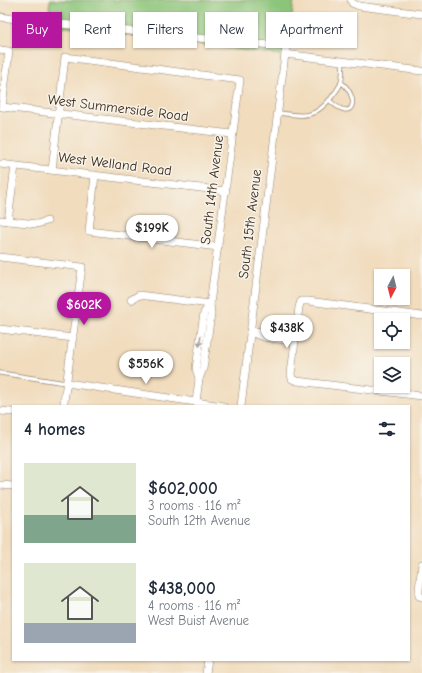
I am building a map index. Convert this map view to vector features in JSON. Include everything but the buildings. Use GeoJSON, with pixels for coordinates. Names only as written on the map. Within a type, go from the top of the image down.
{"type":"FeatureCollection","features":[{"type":"Feature","properties":{"kind":"street"},"geometry":{"type":"LineString","coordinates":[[351,1],[359,6],[422,14]]}},
{"type":"Feature","properties":{"kind":"street","name":"South 15th Avenue"},"geometry":{"type":"LineString","coordinates":[[0,17],[286,46],[241,405]]}},
{"type":"Feature","properties":{"kind":"street","name":"West Summerside Road"},"geometry":{"type":"LineString","coordinates":[[0,50],[9,51],[2,107],[232,134]]}},
{"type":"Feature","properties":{"kind":"street"},"geometry":{"type":"LineString","coordinates":[[285,54],[422,71]]}},
{"type":"Feature","properties":{"kind":"street","name":"South 14th Avenue"},"geometry":{"type":"LineString","coordinates":[[58,114],[65,58],[240,80],[210,304],[211,314],[201,360],[204,369],[199,379],[196,402]]}},
{"type":"Feature","properties":{"kind":"street"},"geometry":{"type":"LineString","coordinates":[[52,170],[58,114]]}},
{"type":"Feature","properties":{"kind":"street","name":"West Welland Road"},"geometry":{"type":"LineString","coordinates":[[0,164],[226,191]]}},
{"type":"Feature","properties":{"kind":"street"},"geometry":{"type":"LineString","coordinates":[[8,221],[14,166]]}},
{"type":"Feature","properties":{"kind":"street"},"geometry":{"type":"LineString","coordinates":[[95,175],[89,231],[218,247]]}},
{"type":"Feature","properties":{"kind":"street"},"geometry":{"type":"LineString","coordinates":[[0,220],[37,224],[48,221]]}},
{"type":"Feature","properties":{"kind":"street"},"geometry":{"type":"LineString","coordinates":[[0,257],[82,267],[64,402]]}},
{"type":"Feature","properties":{"kind":"street"},"geometry":{"type":"LineString","coordinates":[[131,300],[139,295],[210,304]]}},
{"type":"Feature","properties":{"kind":"street"},"geometry":{"type":"LineString","coordinates":[[422,316],[308,300],[301,301],[299,306],[291,374],[292,379],[297,381],[422,396]]}},
{"type":"Feature","properties":{"kind":"street"},"geometry":{"type":"LineString","coordinates":[[0,329],[73,338]]}},
{"type":"Feature","properties":{"kind":"street"},"geometry":{"type":"LineString","coordinates":[[250,332],[264,330],[275,335],[286,333],[295,338]]}},
{"type":"Feature","properties":{"kind":"street"},"geometry":{"type":"LineString","coordinates":[[67,383],[216,405]]}},
{"type":"Feature","properties":{"kind":"street"},"geometry":{"type":"LineString","coordinates":[[0,410],[12,412]]}},
{"type":"Feature","properties":{"kind":"street"},"geometry":{"type":"LineString","coordinates":[[0,485],[12,486]]}},
{"type":"Feature","properties":{"kind":"street"},"geometry":{"type":"LineString","coordinates":[[421,597],[419,590],[422,564]]}},
{"type":"Feature","properties":{"kind":"street"},"geometry":{"type":"LineString","coordinates":[[206,673],[208,661]]}},
{"type":"Feature","properties":{"kind":"lane"},"geometry":{"type":"LineString","coordinates":[[278,113],[299,116],[313,114],[319,110],[329,100],[341,82],[343,61]]}},
{"type":"Feature","properties":{"kind":"lane"},"geometry":{"type":"LineString","coordinates":[[329,100],[338,108],[343,110],[349,110],[352,108],[352,96],[345,85],[341,82]]}},
{"type":"Feature","properties":{"kind":"lane"},"geometry":{"type":"LineString","coordinates":[[0,373],[67,383]]}},
{"type":"Feature","properties":{"kind":"green space"},"geometry":{"type":"Polygon","coordinates":[[[50,0],[294,0],[292,12],[266,12],[266,48],[288,48],[287,56],[227,48],[258,48],[258,12],[205,12],[205,45],[197,44],[197,12],[133,12],[133,36],[125,35],[125,12],[70,12],[70,27],[62,26],[62,12],[51,12],[49,7],[50,0]]]}},
{"type":"Feature","properties":{"kind":"green space"},"geometry":{"type":"Polygon","coordinates":[[[0,14],[12,16],[12,20],[0,18],[0,14]]]}}]}
